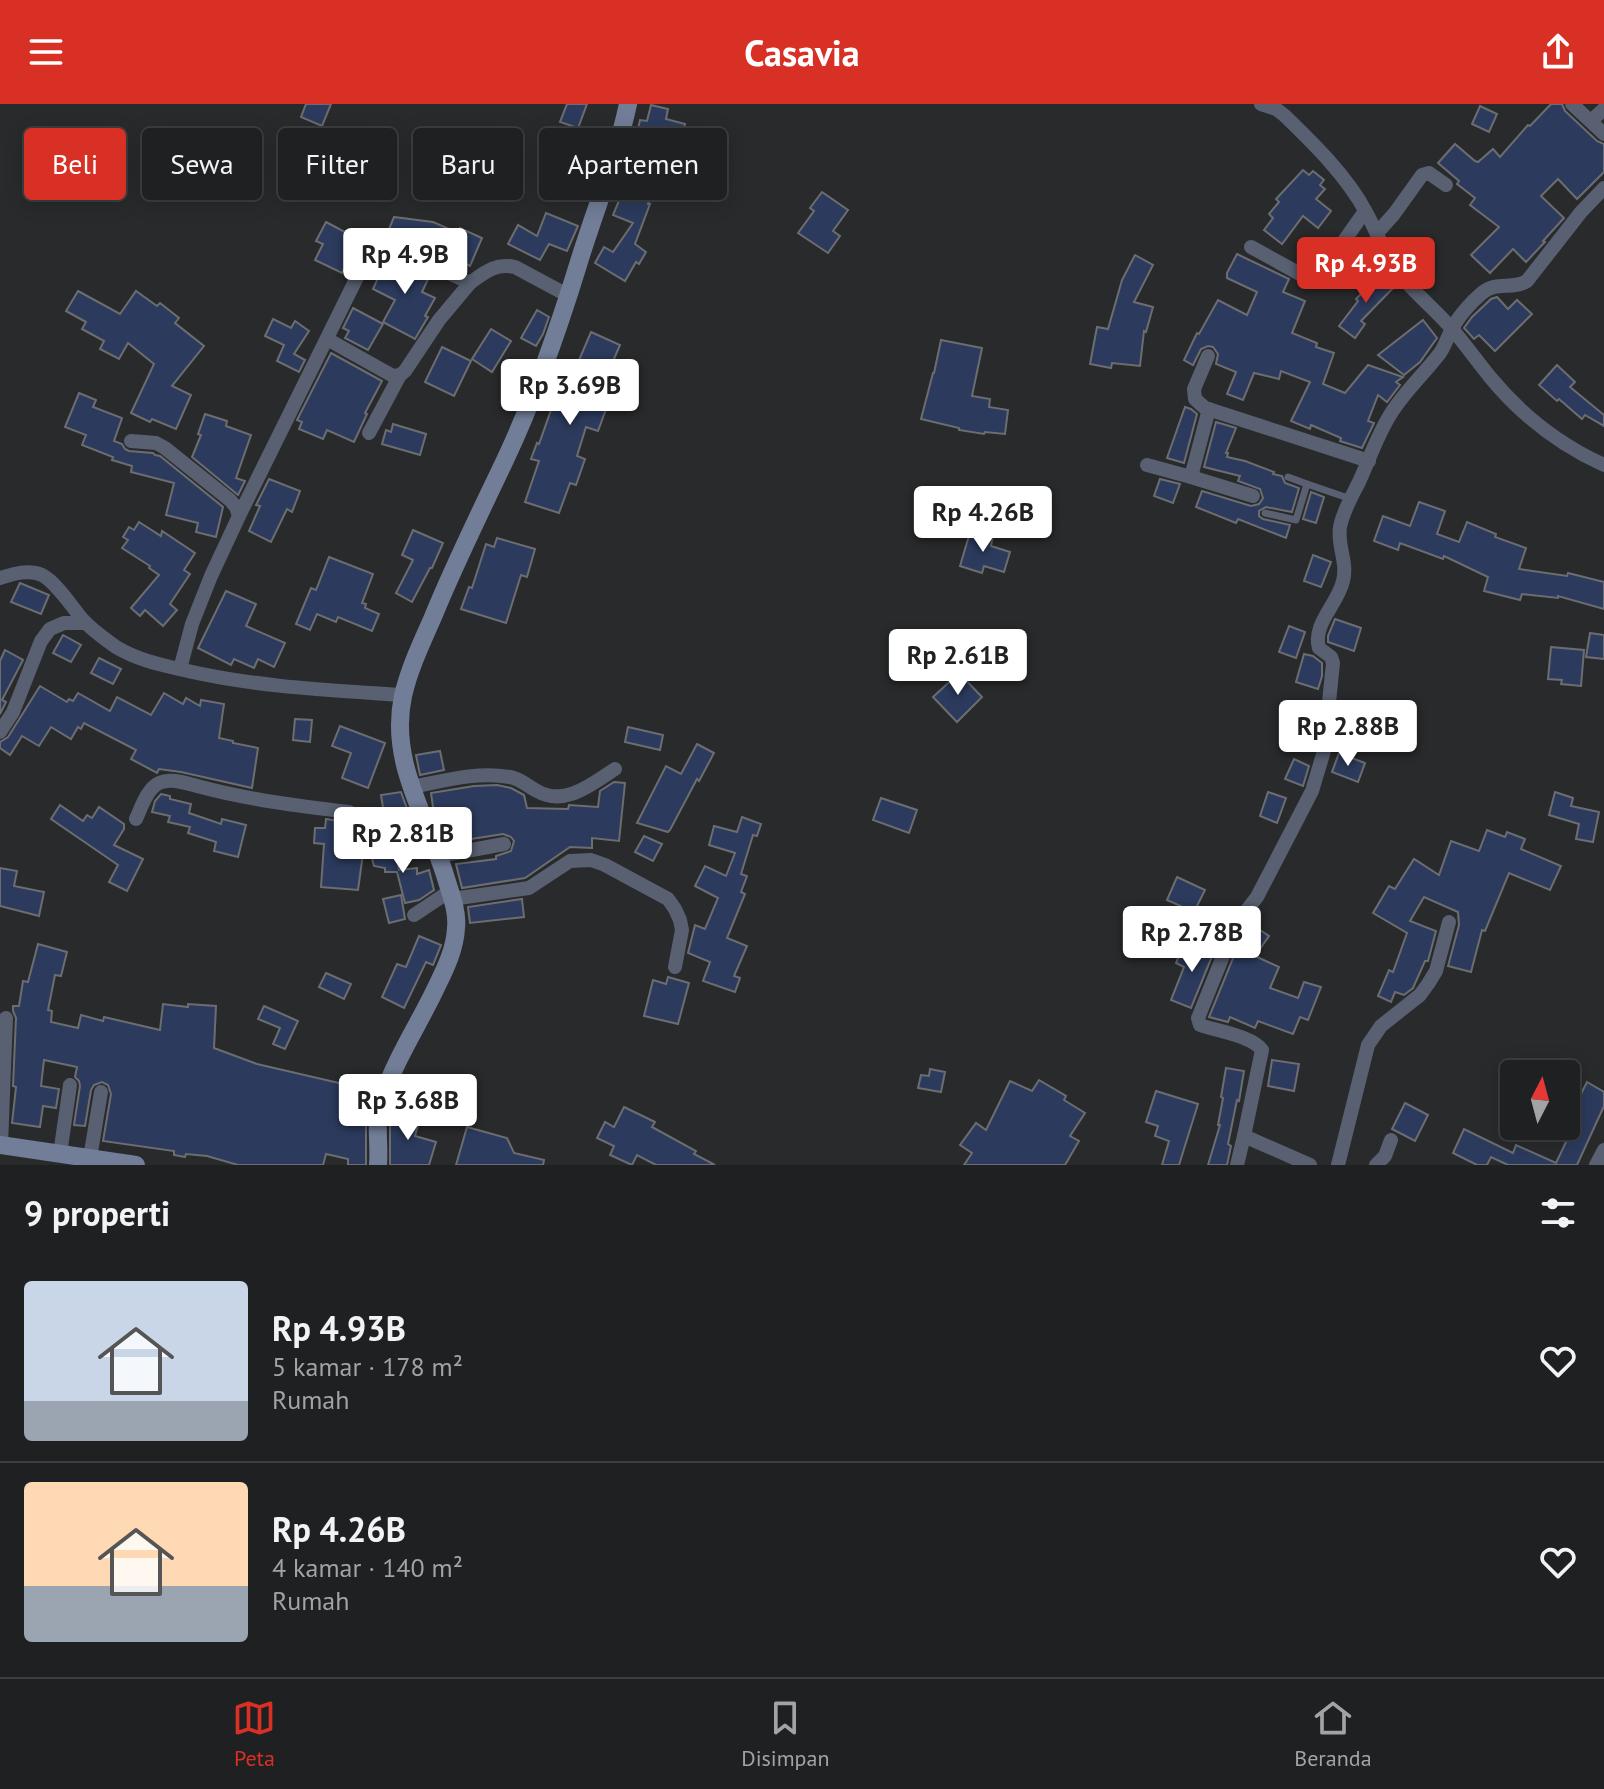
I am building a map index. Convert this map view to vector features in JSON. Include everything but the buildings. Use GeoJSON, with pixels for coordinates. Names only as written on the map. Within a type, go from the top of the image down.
{"type":"FeatureCollection","features":[{"type":"Feature","properties":{"kind":"street"},"geometry":{"type":"LineString","coordinates":[[378,1165],[378,1111],[390,1078],[441,978],[450,956],[457,918],[436,847],[406,773],[400,747],[403,695],[421,642],[507,455],[569,296],[628,104]]}},
{"type":"Feature","properties":{"kind":"street"},"geometry":{"type":"LineString","coordinates":[[1261,104],[1276,109],[1330,163],[1365,211],[1397,270],[1452,329],[1490,378],[1533,422],[1578,453],[1604,465]]}},
{"type":"Feature","properties":{"kind":"street"},"geometry":{"type":"LineString","coordinates":[[1572,104],[1604,134]]}},
{"type":"Feature","properties":{"kind":"street"},"geometry":{"type":"LineString","coordinates":[[1591,121],[1604,109]]}},
{"type":"Feature","properties":{"kind":"street"},"geometry":{"type":"LineString","coordinates":[[1377,233],[1422,175],[1429,173],[1446,185]]}},
{"type":"Feature","properties":{"kind":"street"},"geometry":{"type":"LineString","coordinates":[[1237,1165],[1262,1050],[1259,1045],[1245,1039],[1200,1025],[1198,1018],[1236,924],[1268,878],[1312,791],[1327,729],[1333,663],[1331,657],[1319,648],[1318,632],[1344,581],[1345,567],[1339,539],[1351,499],[1391,415],[1437,356],[1471,304],[1489,288],[1520,285],[1527,281],[1581,212],[1604,188]]}},
{"type":"Feature","properties":{"kind":"street"},"geometry":{"type":"LineString","coordinates":[[1251,247],[1300,274],[1315,276],[1323,271],[1365,211]]}},
{"type":"Feature","properties":{"kind":"street"},"geometry":{"type":"LineString","coordinates":[[180,669],[192,624],[211,576],[371,249],[391,246],[470,283]]}},
{"type":"Feature","properties":{"kind":"street"},"geometry":{"type":"LineString","coordinates":[[369,433],[400,375],[470,283],[492,268],[506,265],[569,296]]}},
{"type":"Feature","properties":{"kind":"street"},"geometry":{"type":"LineString","coordinates":[[327,339],[393,376],[400,375]]}},
{"type":"Feature","properties":{"kind":"street"},"geometry":{"type":"LineString","coordinates":[[1208,356],[1194,389],[1195,399],[1205,408],[1369,461]]}},
{"type":"Feature","properties":{"kind":"street"},"geometry":{"type":"LineString","coordinates":[[1191,477],[1209,409]]}},
{"type":"Feature","properties":{"kind":"street"},"geometry":{"type":"LineString","coordinates":[[131,441],[156,443],[165,448],[230,500],[239,516]]}},
{"type":"Feature","properties":{"kind":"street"},"geometry":{"type":"LineString","coordinates":[[1147,465],[1253,496]]}},
{"type":"Feature","properties":{"kind":"street"},"geometry":{"type":"LineString","coordinates":[[0,578],[19,572],[40,574],[50,580],[86,623],[116,647],[138,658],[234,682],[403,695]]}},
{"type":"Feature","properties":{"kind":"street"},"geometry":{"type":"LineString","coordinates":[[0,732],[13,712],[41,641],[50,629],[64,623],[86,623]]}},
{"type":"Feature","properties":{"kind":"street"},"geometry":{"type":"LineString","coordinates":[[412,787],[457,779],[513,777],[537,791],[561,797],[574,794],[615,769]]}},
{"type":"Feature","properties":{"kind":"street"},"geometry":{"type":"LineString","coordinates":[[136,819],[156,784],[177,781],[239,797],[349,812],[358,816],[378,837],[396,844],[436,847],[504,844]]}},
{"type":"Feature","properties":{"kind":"street"},"geometry":{"type":"LineString","coordinates":[[414,915],[451,895],[529,888],[570,861],[591,860],[668,899],[682,930],[675,967]]}},
{"type":"Feature","properties":{"kind":"street"},"geometry":{"type":"LineString","coordinates":[[1338,1165],[1368,1045],[1381,1026],[1420,995],[1428,984],[1436,971],[1449,922]]}},
{"type":"Feature","properties":{"kind":"street"},"geometry":{"type":"LineString","coordinates":[[6,1018],[1,1145],[127,1164]]}},
{"type":"Feature","properties":{"kind":"street"},"geometry":{"type":"LineString","coordinates":[[60,1154],[70,1085]]}},
{"type":"Feature","properties":{"kind":"street"},"geometry":{"type":"LineString","coordinates":[[90,1158],[101,1092]]}},
{"type":"Feature","properties":{"kind":"street"},"geometry":{"type":"LineString","coordinates":[[1244,1136],[1310,1165]]}},
{"type":"Feature","properties":{"kind":"street"},"geometry":{"type":"LineString","coordinates":[[1376,1165],[1385,1156],[1391,1140]]}},
{"type":"Feature","properties":{"kind":"street"},"geometry":{"type":"LineString","coordinates":[[1596,1165],[1604,1150]]}},
{"type":"Feature","properties":{"kind":"lane"},"geometry":{"type":"LineString","coordinates":[[1288,477],[1351,499]]}},
{"type":"Feature","properties":{"kind":"lane"},"geometry":{"type":"LineString","coordinates":[[1265,513],[1296,520],[1307,484]]}}]}
